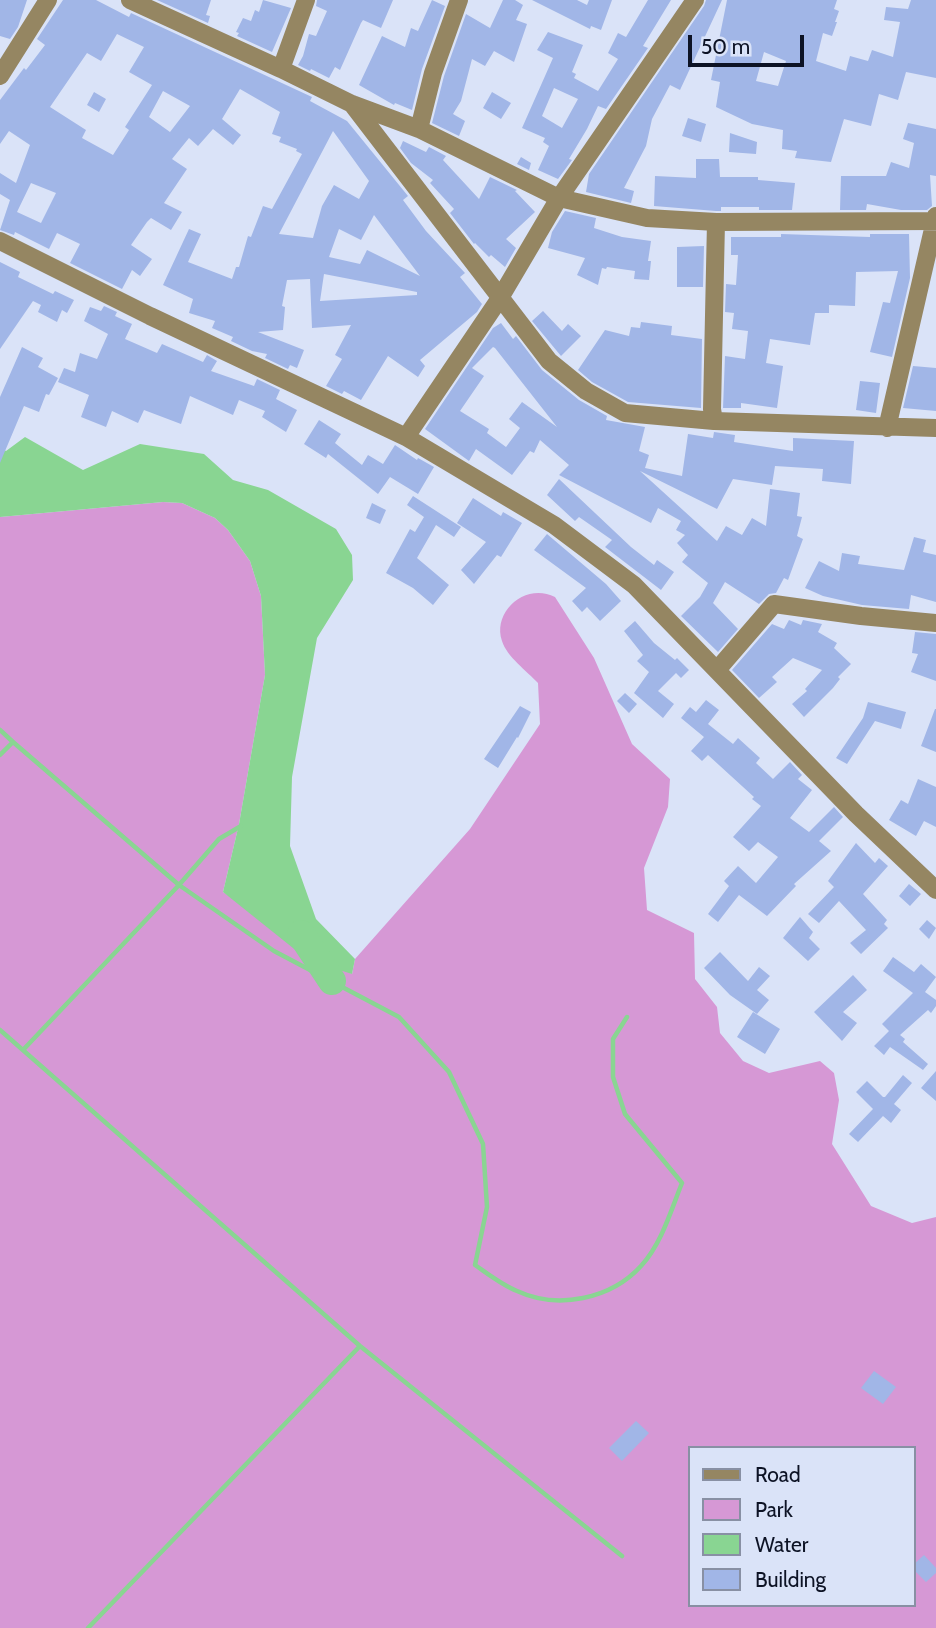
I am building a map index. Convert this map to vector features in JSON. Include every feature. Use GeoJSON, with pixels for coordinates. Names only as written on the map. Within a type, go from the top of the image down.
{"type":"FeatureCollection","features":[{"type":"Feature","properties":{"kind":"street"},"geometry":{"type":"LineString","coordinates":[[0,76],[48,0]]}},
{"type":"Feature","properties":{"kind":"street"},"geometry":{"type":"LineString","coordinates":[[130,0],[352,104],[419,129],[558,198],[648,218],[716,222],[936,220],[887,428]]}},
{"type":"Feature","properties":{"kind":"street"},"geometry":{"type":"LineString","coordinates":[[281,69],[306,0]]}},
{"type":"Feature","properties":{"kind":"street"},"geometry":{"type":"LineString","coordinates":[[419,129],[433,74],[459,0]]}},
{"type":"Feature","properties":{"kind":"street"},"geometry":{"type":"LineString","coordinates":[[406,437],[500,298],[558,198],[695,0]]}},
{"type":"Feature","properties":{"kind":"street"},"geometry":{"type":"LineString","coordinates":[[352,104],[549,361],[586,391],[625,413],[714,421],[936,428]]}},
{"type":"Feature","properties":{"kind":"street"},"geometry":{"type":"LineString","coordinates":[[714,421],[712,409],[716,222]]}},
{"type":"Feature","properties":{"kind":"street"},"geometry":{"type":"LineString","coordinates":[[0,241],[150,316],[406,437],[554,525],[634,585],[856,814],[936,890]]}},
{"type":"Feature","properties":{"kind":"street"},"geometry":{"type":"LineString","coordinates":[[717,670],[744,642],[774,604],[936,624]]}},
{"type":"Feature","properties":{"kind":"green space"},"geometry":{"type":"Polygon","coordinates":[[[163,502],[182,503],[215,518],[228,530],[250,561],[261,596],[265,675],[239,824],[223,892],[352,974],[355,959],[470,829],[540,724],[538,683],[508,653],[500,630],[507,610],[523,596],[544,593],[555,597],[594,658],[632,744],[670,779],[668,807],[644,868],[647,910],[694,933],[695,979],[717,1007],[720,1033],[743,1061],[769,1073],[820,1061],[834,1073],[839,1100],[832,1144],[871,1206],[912,1223],[936,1217],[936,1628],[0,1628],[0,517],[163,502]]]}},
{"type":"Feature","properties":{"kind":"water"},"geometry":{"type":"Polygon","coordinates":[[[25,437],[83,470],[140,444],[204,454],[233,480],[268,490],[336,529],[352,555],[353,580],[317,638],[292,777],[290,846],[316,919],[355,959],[352,974],[308,960],[223,892],[239,824],[265,675],[261,596],[250,561],[228,530],[215,518],[182,503],[163,502],[0,517],[0,448],[6,451],[25,437]]]}},
{"type":"Feature","properties":{"kind":"building"},"geometry":{"type":"Polygon","coordinates":[[[0,0],[27,0],[18,27],[10,39],[0,36],[0,0]]]}},
{"type":"Feature","properties":{"kind":"building"},"geometry":{"type":"Polygon","coordinates":[[[63,0],[96,0],[129,17],[131,13],[312,97],[310,101],[347,121],[408,196],[403,200],[426,231],[465,273],[460,277],[482,304],[477,312],[420,360],[425,366],[418,377],[388,356],[361,400],[326,386],[342,359],[335,355],[351,325],[312,328],[310,279],[287,280],[282,306],[285,307],[283,330],[258,332],[304,350],[297,368],[290,365],[288,369],[265,358],[267,354],[252,351],[231,341],[233,337],[212,328],[215,321],[189,313],[193,299],[163,285],[189,229],[201,234],[188,262],[232,279],[263,206],[272,209],[302,154],[296,151],[297,149],[279,142],[281,137],[272,134],[280,112],[240,89],[222,119],[241,135],[233,145],[213,129],[198,146],[189,138],[172,159],[187,169],[164,203],[182,212],[171,230],[151,218],[147,222],[131,245],[152,259],[140,276],[132,270],[122,289],[70,263],[80,244],[57,233],[49,249],[15,232],[14,235],[0,230],[10,200],[0,194],[0,173],[16,183],[30,145],[9,131],[0,144],[0,100],[45,45],[37,39],[63,0]],[[117,34],[101,61],[87,53],[50,107],[86,130],[82,138],[113,155],[129,130],[125,127],[152,85],[129,72],[144,47],[117,34]],[[163,91],[149,117],[170,132],[190,106],[163,91]],[[333,131],[279,234],[313,238],[322,206],[334,185],[359,199],[369,181],[333,131]],[[31,183],[17,212],[41,223],[56,193],[31,183]],[[374,215],[361,240],[339,229],[329,257],[360,264],[367,250],[420,276],[374,215]],[[324,274],[320,301],[417,295],[417,292],[324,274]]]}},
{"type":"Feature","properties":{"kind":"building"},"geometry":{"type":"Polygon","coordinates":[[[157,0],[211,0],[206,15],[210,16],[208,23],[157,0]]]}},
{"type":"Feature","properties":{"kind":"building"},"geometry":{"type":"Polygon","coordinates":[[[263,0],[291,8],[272,52],[237,36],[239,33],[236,32],[243,18],[251,21],[255,10],[259,12],[263,0]]]}},
{"type":"Feature","properties":{"kind":"building"},"geometry":{"type":"Polygon","coordinates":[[[317,0],[393,0],[381,28],[363,20],[340,70],[335,67],[329,78],[298,65],[309,34],[316,36],[327,11],[316,6],[317,0]]]}},
{"type":"Feature","properties":{"kind":"building"},"geometry":{"type":"Polygon","coordinates":[[[432,0],[445,6],[422,69],[412,110],[395,103],[394,105],[359,85],[382,36],[405,47],[411,28],[418,31],[432,0]]]}},
{"type":"Feature","properties":{"kind":"building"},"geometry":{"type":"Polygon","coordinates":[[[503,0],[515,0],[523,5],[516,20],[527,24],[514,62],[494,51],[485,66],[472,59],[461,101],[453,114],[465,121],[459,136],[432,123],[444,76],[466,14],[490,28],[503,0]]]}},
{"type":"Feature","properties":{"kind":"building"},"geometry":{"type":"Polygon","coordinates":[[[532,0],[577,0],[587,5],[589,0],[612,0],[601,30],[591,26],[590,29],[532,0]]]}},
{"type":"Feature","properties":{"kind":"building"},"geometry":{"type":"Polygon","coordinates":[[[648,0],[671,0],[643,46],[648,48],[606,109],[598,106],[569,159],[572,160],[558,179],[538,170],[549,146],[543,142],[545,138],[522,128],[553,58],[537,50],[548,32],[583,45],[572,72],[576,74],[574,78],[598,91],[618,59],[608,53],[618,33],[626,37],[648,0]],[[554,88],[542,116],[562,128],[578,99],[554,88]]]}},
{"type":"Feature","properties":{"kind":"building"},"geometry":{"type":"Polygon","coordinates":[[[706,0],[722,0],[680,90],[670,85],[652,119],[646,146],[624,188],[634,191],[631,203],[586,192],[589,174],[706,0]]]}},
{"type":"Feature","properties":{"kind":"building"},"geometry":{"type":"Polygon","coordinates":[[[727,0],[837,0],[834,9],[839,11],[837,22],[832,36],[823,33],[816,61],[846,71],[850,56],[868,61],[872,50],[893,57],[900,22],[884,20],[886,7],[908,9],[911,0],[936,0],[936,78],[906,72],[898,100],[879,94],[871,126],[844,119],[831,162],[795,158],[797,151],[782,149],[783,130],[752,124],[716,107],[720,82],[711,80],[727,0]],[[764,52],[756,81],[778,86],[786,61],[764,52]]]}},
{"type":"Feature","properties":{"kind":"building"},"geometry":{"type":"Polygon","coordinates":[[[94,92],[106,99],[99,112],[87,105],[94,92]]]}},
{"type":"Feature","properties":{"kind":"building"},"geometry":{"type":"Polygon","coordinates":[[[492,92],[511,103],[501,119],[483,108],[492,92]]]}},
{"type":"Feature","properties":{"kind":"building"},"geometry":{"type":"Polygon","coordinates":[[[688,118],[706,124],[701,142],[682,136],[688,118]]]}},
{"type":"Feature","properties":{"kind":"building"},"geometry":{"type":"Polygon","coordinates":[[[908,123],[936,129],[936,176],[930,175],[932,206],[927,210],[901,210],[867,204],[866,210],[840,210],[841,176],[886,176],[891,162],[909,168],[914,143],[903,139],[908,123]]]}},
{"type":"Feature","properties":{"kind":"building"},"geometry":{"type":"Polygon","coordinates":[[[730,133],[757,142],[756,154],[729,152],[730,133]]]}},
{"type":"Feature","properties":{"kind":"building"},"geometry":{"type":"Polygon","coordinates":[[[403,141],[426,152],[429,147],[446,156],[443,160],[479,199],[490,177],[517,190],[515,191],[535,212],[506,239],[516,248],[505,267],[474,244],[450,213],[454,209],[430,183],[433,180],[411,163],[400,148],[403,141]]]}},
{"type":"Feature","properties":{"kind":"building"},"geometry":{"type":"Polygon","coordinates":[[[521,157],[531,163],[529,170],[517,164],[521,157]]]}},
{"type":"Feature","properties":{"kind":"building"},"geometry":{"type":"Polygon","coordinates":[[[696,159],[719,159],[720,177],[758,177],[758,180],[795,183],[792,210],[721,207],[721,211],[716,211],[654,206],[655,176],[696,178],[696,159]]]}},
{"type":"Feature","properties":{"kind":"building"},"geometry":{"type":"Polygon","coordinates":[[[565,211],[596,218],[594,228],[622,237],[651,241],[649,280],[634,279],[635,271],[607,267],[602,268],[598,285],[577,275],[585,258],[548,248],[552,232],[565,211]]]}},
{"type":"Feature","properties":{"kind":"building"},"geometry":{"type":"Polygon","coordinates":[[[781,234],[870,237],[870,234],[909,234],[910,278],[892,357],[870,352],[883,302],[890,303],[898,271],[856,272],[855,306],[829,305],[829,313],[815,313],[810,345],[770,339],[766,363],[783,366],[777,408],[741,403],[741,408],[723,408],[725,356],[745,359],[748,331],[732,329],[734,313],[725,312],[726,284],[736,285],[738,255],[731,255],[731,237],[781,237],[781,234]]]}},
{"type":"Feature","properties":{"kind":"building"},"geometry":{"type":"Polygon","coordinates":[[[704,246],[703,287],[677,287],[677,247],[704,246]]]}},
{"type":"Feature","properties":{"kind":"building"},"geometry":{"type":"Polygon","coordinates":[[[0,262],[20,272],[18,277],[53,294],[55,291],[74,300],[67,313],[62,310],[57,322],[38,312],[41,305],[33,301],[0,349],[0,262]]]}},
{"type":"Feature","properties":{"kind":"building"},"geometry":{"type":"Polygon","coordinates":[[[104,306],[117,312],[115,316],[132,324],[125,339],[157,353],[162,344],[203,362],[207,355],[217,361],[211,371],[254,386],[257,379],[280,390],[276,399],[297,410],[286,432],[262,417],[265,411],[239,400],[233,415],[190,396],[181,424],[144,410],[138,423],[112,411],[106,427],[81,417],[89,395],[58,382],[64,368],[75,372],[80,353],[97,359],[108,334],[84,321],[90,307],[101,311],[104,306]]]}},
{"type":"Feature","properties":{"kind":"building"},"geometry":{"type":"Polygon","coordinates":[[[543,311],[562,331],[568,324],[581,336],[561,356],[532,321],[543,311]]]}},
{"type":"Feature","properties":{"kind":"building"},"geometry":{"type":"Polygon","coordinates":[[[641,322],[672,326],[671,335],[702,339],[701,408],[628,402],[592,382],[578,370],[605,330],[629,336],[631,327],[640,328],[641,322]]]}},
{"type":"Feature","properties":{"kind":"building"},"geometry":{"type":"Polygon","coordinates":[[[501,323],[513,339],[516,336],[542,370],[579,400],[607,416],[606,420],[645,427],[639,451],[649,455],[645,468],[682,476],[688,434],[713,438],[714,432],[735,435],[734,442],[793,451],[793,438],[854,441],[851,484],[822,481],[823,469],[775,466],[772,485],[733,479],[717,509],[640,471],[717,541],[726,526],[742,535],[752,518],[766,526],[770,489],[800,493],[797,516],[802,517],[797,536],[803,539],[788,580],[784,578],[776,593],[769,594],[759,604],[725,582],[713,603],[738,629],[718,652],[681,616],[700,597],[708,583],[682,562],[688,555],[677,543],[685,535],[676,530],[681,521],[658,508],[651,523],[559,475],[569,465],[540,440],[534,453],[530,451],[512,475],[476,449],[469,461],[425,429],[493,328],[501,323]],[[495,348],[472,368],[484,376],[460,411],[489,429],[487,433],[506,447],[520,428],[509,419],[522,402],[557,427],[495,348]]]}},
{"type":"Feature","properties":{"kind":"building"},"geometry":{"type":"Polygon","coordinates":[[[22,347],[43,358],[38,367],[58,378],[49,395],[46,394],[39,412],[24,406],[0,463],[0,397],[22,347]]]}},
{"type":"Feature","properties":{"kind":"building"},"geometry":{"type":"Polygon","coordinates":[[[913,366],[936,368],[936,411],[903,408],[913,366]]]}},
{"type":"Feature","properties":{"kind":"building"},"geometry":{"type":"Polygon","coordinates":[[[860,381],[880,383],[876,413],[856,410],[860,381]]]}},
{"type":"Feature","properties":{"kind":"building"},"geometry":{"type":"Polygon","coordinates":[[[319,420],[341,434],[335,443],[362,465],[368,455],[383,464],[395,445],[417,460],[418,458],[434,467],[418,494],[390,477],[378,494],[328,454],[326,458],[304,444],[319,420]]]}},
{"type":"Feature","properties":{"kind":"building"},"geometry":{"type":"Polygon","coordinates":[[[559,479],[631,547],[654,565],[657,560],[674,572],[661,590],[605,547],[612,540],[579,517],[575,521],[547,495],[559,479]]]}},
{"type":"Feature","properties":{"kind":"building"},"geometry":{"type":"Polygon","coordinates":[[[413,496],[461,527],[454,537],[436,525],[417,558],[449,585],[433,605],[413,588],[386,573],[410,529],[415,532],[424,517],[407,505],[413,496]]]}},
{"type":"Feature","properties":{"kind":"building"},"geometry":{"type":"Polygon","coordinates":[[[473,498],[501,516],[503,512],[522,523],[501,557],[497,555],[474,584],[461,570],[486,542],[457,523],[473,498]]]}},
{"type":"Feature","properties":{"kind":"building"},"geometry":{"type":"Polygon","coordinates":[[[372,503],[386,510],[380,524],[366,518],[372,503]]]}},
{"type":"Feature","properties":{"kind":"building"},"geometry":{"type":"Polygon","coordinates":[[[547,534],[606,584],[621,601],[600,621],[587,607],[582,612],[572,601],[586,588],[534,550],[547,534]]]}},
{"type":"Feature","properties":{"kind":"building"},"geometry":{"type":"Polygon","coordinates":[[[914,537],[926,540],[923,552],[936,555],[936,602],[911,595],[909,609],[862,605],[823,596],[805,588],[819,561],[839,571],[842,553],[860,556],[858,564],[904,570],[914,537]]]}},
{"type":"Feature","properties":{"kind":"building"},"geometry":{"type":"Polygon","coordinates":[[[789,620],[801,625],[803,620],[822,624],[818,632],[837,643],[834,648],[851,664],[838,677],[840,679],[833,688],[804,717],[792,704],[807,691],[805,689],[822,670],[793,658],[772,677],[777,682],[759,698],[732,670],[772,624],[784,629],[789,620]]]}},
{"type":"Feature","properties":{"kind":"building"},"geometry":{"type":"Polygon","coordinates":[[[635,621],[654,643],[675,660],[677,658],[689,670],[681,678],[676,673],[658,691],[674,704],[663,718],[634,693],[649,672],[637,661],[643,655],[624,631],[635,621]]]}},
{"type":"Feature","properties":{"kind":"building"},"geometry":{"type":"Polygon","coordinates":[[[915,632],[936,634],[936,681],[911,672],[918,654],[912,653],[915,632]]]}},
{"type":"Feature","properties":{"kind":"building"},"geometry":{"type":"Polygon","coordinates":[[[625,693],[637,704],[629,713],[617,701],[625,693]]]}},
{"type":"Feature","properties":{"kind":"building"},"geometry":{"type":"Polygon","coordinates":[[[706,700],[719,710],[708,724],[733,744],[738,738],[760,758],[756,763],[773,779],[790,762],[802,775],[798,779],[812,790],[790,818],[809,832],[834,807],[843,817],[819,841],[831,851],[794,884],[796,886],[767,916],[739,895],[718,922],[708,914],[729,886],[724,881],[738,866],[756,883],[778,857],[758,842],[749,851],[733,837],[761,806],[708,755],[702,761],[691,751],[704,737],[681,718],[690,707],[696,712],[706,700]]]}},
{"type":"Feature","properties":{"kind":"building"},"geometry":{"type":"Polygon","coordinates":[[[868,702],[906,712],[901,729],[875,721],[847,764],[836,758],[863,718],[868,702]]]}},
{"type":"Feature","properties":{"kind":"building"},"geometry":{"type":"Polygon","coordinates":[[[520,706],[531,712],[498,768],[484,759],[520,706]]]}},
{"type":"Feature","properties":{"kind":"building"},"geometry":{"type":"Polygon","coordinates":[[[936,709],[936,752],[921,746],[936,709]]]}},
{"type":"Feature","properties":{"kind":"building"},"geometry":{"type":"Polygon","coordinates":[[[918,779],[936,787],[936,827],[924,821],[916,836],[889,820],[901,800],[908,804],[918,779]]]}},
{"type":"Feature","properties":{"kind":"building"},"geometry":{"type":"Polygon","coordinates":[[[856,843],[875,863],[879,858],[888,866],[863,894],[887,920],[884,924],[888,928],[861,954],[850,943],[866,930],[839,901],[819,923],[808,914],[834,887],[828,881],[856,843]]]}},
{"type":"Feature","properties":{"kind":"building"},"geometry":{"type":"Polygon","coordinates":[[[909,884],[921,894],[910,906],[899,896],[909,884]]]}},
{"type":"Feature","properties":{"kind":"building"},"geometry":{"type":"Polygon","coordinates":[[[800,917],[813,932],[809,938],[820,949],[808,961],[783,938],[800,917]]]}},
{"type":"Feature","properties":{"kind":"building"},"geometry":{"type":"Polygon","coordinates":[[[927,920],[936,928],[929,939],[919,929],[927,920]]]}},
{"type":"Feature","properties":{"kind":"building"},"geometry":{"type":"Polygon","coordinates":[[[720,952],[748,981],[759,967],[770,976],[757,990],[769,1000],[757,1014],[730,995],[704,968],[720,952]]]}},
{"type":"Feature","properties":{"kind":"building"},"geometry":{"type":"Polygon","coordinates":[[[893,957],[914,972],[921,964],[936,977],[925,992],[936,1000],[936,1006],[931,1013],[928,1010],[900,1035],[905,1039],[903,1042],[928,1064],[923,1070],[890,1047],[884,1055],[874,1046],[889,1031],[882,1024],[913,993],[883,971],[893,957]]]}},
{"type":"Feature","properties":{"kind":"building"},"geometry":{"type":"Polygon","coordinates":[[[853,975],[867,990],[843,1012],[857,1023],[842,1041],[814,1012],[853,975]]]}},
{"type":"Feature","properties":{"kind":"building"},"geometry":{"type":"Polygon","coordinates":[[[753,1012],[780,1029],[765,1054],[737,1037],[753,1012]]]}},
{"type":"Feature","properties":{"kind":"building"},"geometry":{"type":"Polygon","coordinates":[[[936,1071],[936,1101],[921,1088],[936,1071]]]}},
{"type":"Feature","properties":{"kind":"building"},"geometry":{"type":"Polygon","coordinates":[[[903,1075],[912,1083],[894,1104],[901,1110],[891,1123],[883,1116],[858,1142],[849,1134],[873,1109],[856,1092],[867,1081],[885,1097],[903,1075]]]}},
{"type":"Feature","properties":{"kind":"building"},"geometry":{"type":"Polygon","coordinates":[[[874,1371],[896,1387],[883,1404],[861,1388],[874,1371]]]}},
{"type":"Feature","properties":{"kind":"building"},"geometry":{"type":"Polygon","coordinates":[[[636,1421],[649,1433],[622,1461],[609,1448],[636,1421]]]}},
{"type":"Feature","properties":{"kind":"building"},"geometry":{"type":"Polygon","coordinates":[[[924,1555],[936,1568],[936,1573],[926,1582],[915,1571],[915,1563],[924,1555]]]}},
{"type":"Feature","properties":{"kind":"waterway"},"geometry":{"type":"LineString","coordinates":[[0,730],[13,742],[0,755]]}},
{"type":"Feature","properties":{"kind":"waterway"},"geometry":{"type":"LineString","coordinates":[[13,742],[179,885],[274,951],[399,1017],[449,1072],[483,1144],[487,1207],[475,1265],[501,1283],[533,1297],[549,1300],[583,1298],[615,1286],[629,1277],[648,1257],[660,1237],[682,1183],[625,1114],[613,1077],[613,1039],[627,1017]]}},
{"type":"Feature","properties":{"kind":"waterway"},"geometry":{"type":"LineString","coordinates":[[23,1050],[219,839],[241,826]]}},
{"type":"Feature","properties":{"kind":"waterway"},"geometry":{"type":"LineString","coordinates":[[301,934],[332,981]]}},
{"type":"Feature","properties":{"kind":"waterway"},"geometry":{"type":"LineString","coordinates":[[0,1030],[360,1346],[622,1556]]}},
{"type":"Feature","properties":{"kind":"waterway"},"geometry":{"type":"LineString","coordinates":[[88,1628],[360,1346]]}}]}
